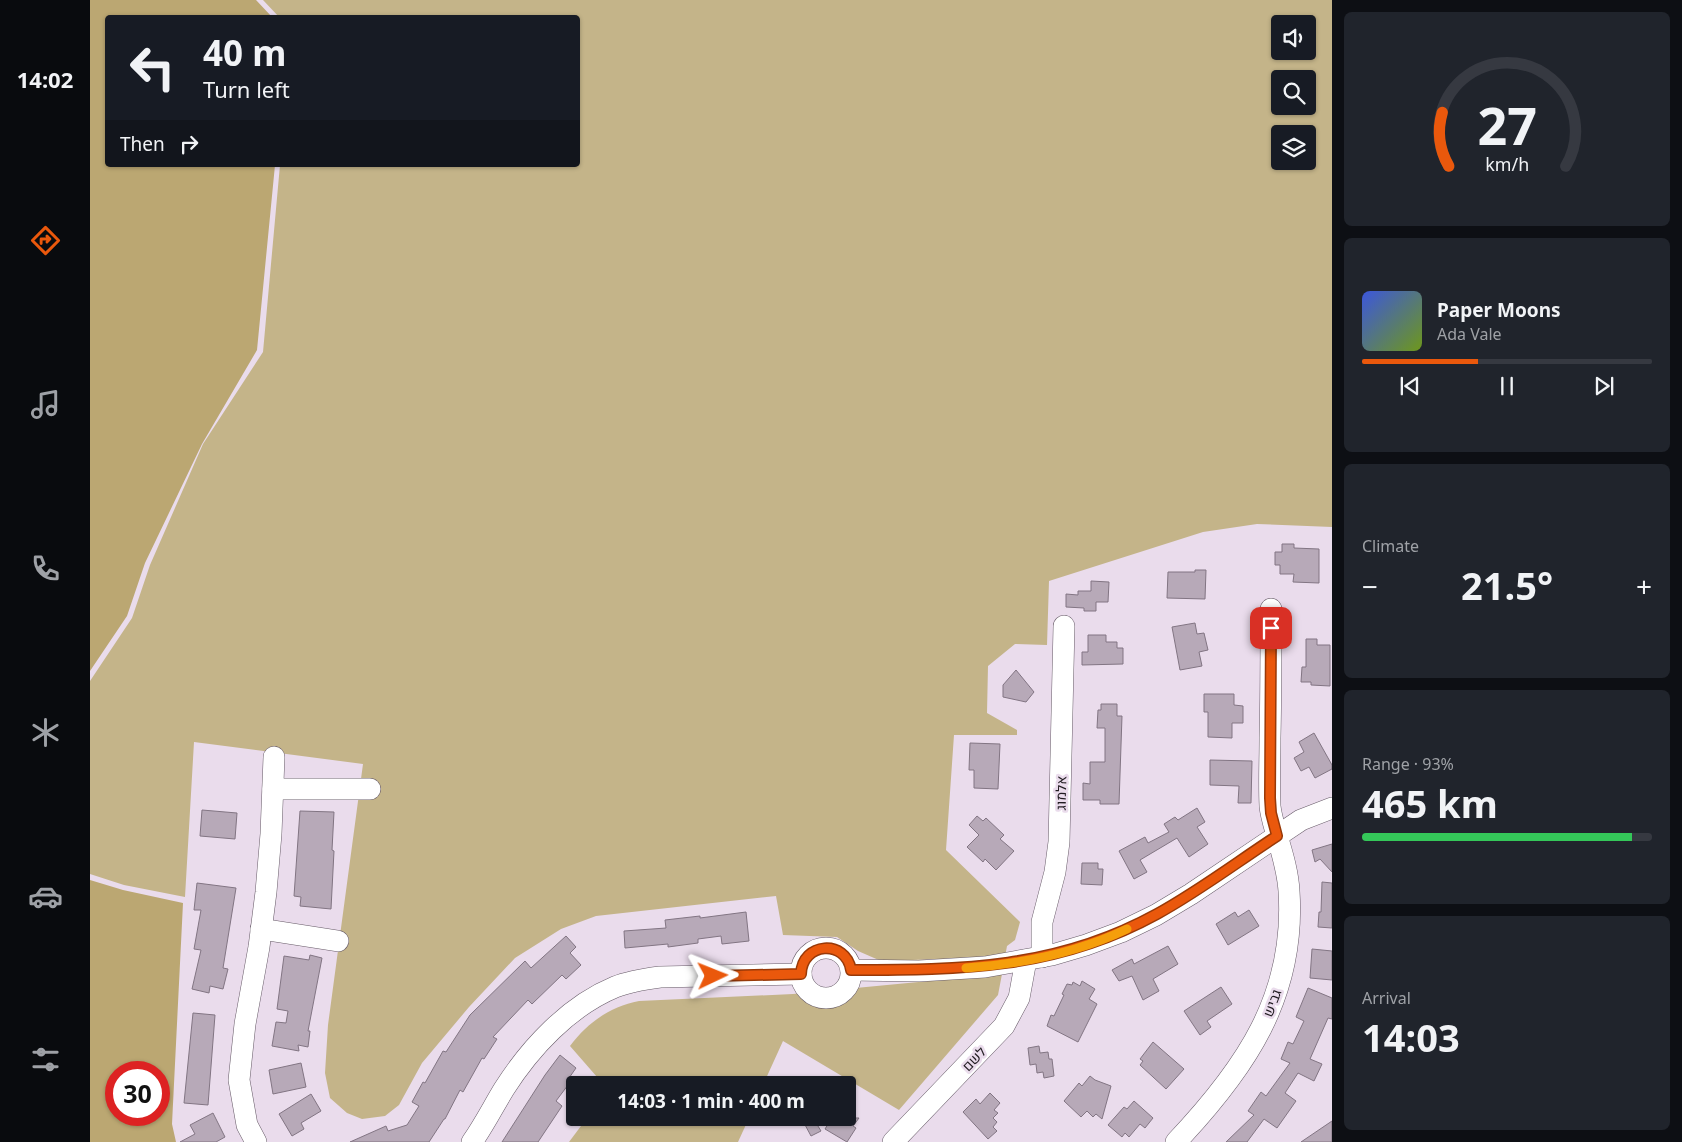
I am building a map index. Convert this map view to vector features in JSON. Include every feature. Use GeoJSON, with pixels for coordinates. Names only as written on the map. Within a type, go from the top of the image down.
{"type":"FeatureCollection","features":[{"type":"Feature","properties":{"kind":"street","name":"גביש"},"geometry":{"type":"LineString","coordinates":[[1176,1142],[1215,1099],[1238,1069],[1257,1039],[1271,1008],[1287,949],[1289,890],[1285,862],[1271,813],[1270,798],[1271,609]]}},
{"type":"Feature","properties":{"kind":"street","name":"אלמוג"},"geometry":{"type":"LineString","coordinates":[[1034,959],[1055,872],[1060,842],[1064,626]]}},
{"type":"Feature","properties":{"kind":"street"},"geometry":{"type":"LineString","coordinates":[[256,1142],[247,1125],[239,1080],[245,1024],[261,929],[269,864],[274,756]]}},
{"type":"Feature","properties":{"kind":"street"},"geometry":{"type":"LineString","coordinates":[[273,789],[370,790]]}},
{"type":"Feature","properties":{"kind":"street"},"geometry":{"type":"LineString","coordinates":[[851,970],[952,970],[1034,959],[1086,945],[1121,932],[1156,915],[1192,894],[1301,820],[1332,808]]}},
{"type":"Feature","properties":{"kind":"street"},"geometry":{"type":"LineString","coordinates":[[261,929],[338,941]]}},
{"type":"Feature","properties":{"kind":"street"},"geometry":{"type":"LineString","coordinates":[[824,948],[832,948],[840,952],[846,958],[851,970],[850,982],[846,989],[840,995],[824,999],[816,997],[809,992],[804,985],[801,974],[804,961],[809,954],[824,948]]}},
{"type":"Feature","properties":{"kind":"street","name":"לשם"},"geometry":{"type":"LineString","coordinates":[[893,1142],[1004,1026],[1019,998],[1034,959]]}},
{"type":"Feature","properties":{"kind":"street"},"geometry":{"type":"LineString","coordinates":[[472,1142],[504,1088],[530,1054],[554,1029],[594,998],[630,982],[660,977],[801,974]]}},
{"type":"Feature","properties":{"kind":"shaded area"},"geometry":{"type":"Polygon","coordinates":[[[90,0],[256,0],[270,15],[105,15],[105,167],[275,167],[257,350],[202,444],[145,563],[127,616],[90,671],[90,0]]]}},
{"type":"Feature","properties":{"kind":"shaded area"},"geometry":{"type":"Polygon","coordinates":[[[263,0],[1332,0],[1332,527],[1257,524],[1203,532],[1049,581],[1047,645],[1015,644],[988,666],[987,713],[1017,730],[1017,735],[954,735],[946,850],[1020,922],[1015,940],[1007,946],[1005,957],[881,961],[858,951],[837,937],[783,935],[776,896],[596,916],[561,929],[515,958],[469,1007],[422,1063],[399,1105],[385,1116],[362,1119],[347,1113],[330,1098],[325,1073],[328,1025],[363,764],[194,742],[185,897],[124,885],[90,874],[90,681],[132,618],[150,565],[203,444],[263,352],[280,167],[580,167],[580,15],[277,15],[263,0]]]}},
{"type":"Feature","properties":{"kind":"shaded area"},"geometry":{"type":"Polygon","coordinates":[[[90,880],[123,890],[183,903],[172,1124],[176,1142],[90,1142],[90,880]]]}},
{"type":"Feature","properties":{"kind":"shaded area"},"geometry":{"type":"Polygon","coordinates":[[[1002,974],[998,995],[899,1110],[856,1084],[856,1076],[842,1076],[783,1041],[767,1076],[596,1076],[570,1046],[584,1030],[600,1017],[619,1007],[639,1001],[793,994],[1002,974]]]}},
{"type":"Feature","properties":{"kind":"shaded area"},"geometry":{"type":"Polygon","coordinates":[[[581,1126],[745,1126],[738,1142],[569,1142],[581,1126]]]}},
{"type":"Feature","properties":{"kind":"building"},"geometry":{"type":"Polygon","coordinates":[[[1282,544],[1294,544],[1294,548],[1319,549],[1319,583],[1293,582],[1294,574],[1280,574],[1280,565],[1275,565],[1275,552],[1282,552],[1282,544]]]}},
{"type":"Feature","properties":{"kind":"building"},"geometry":{"type":"Polygon","coordinates":[[[1195,570],[1206,570],[1205,599],[1167,598],[1168,572],[1195,572],[1195,570]]]}},
{"type":"Feature","properties":{"kind":"building"},"geometry":{"type":"Polygon","coordinates":[[[1091,581],[1109,582],[1108,602],[1096,602],[1096,611],[1084,611],[1084,608],[1066,607],[1066,594],[1078,595],[1078,591],[1091,591],[1091,581]]]}},
{"type":"Feature","properties":{"kind":"building"},"geometry":{"type":"Polygon","coordinates":[[[1195,623],[1197,634],[1204,633],[1208,650],[1199,652],[1202,666],[1180,670],[1172,627],[1195,623]]]}},
{"type":"Feature","properties":{"kind":"building"},"geometry":{"type":"Polygon","coordinates":[[[1088,635],[1106,635],[1106,642],[1117,642],[1117,648],[1123,648],[1123,664],[1082,665],[1082,652],[1088,652],[1088,635]]]}},
{"type":"Feature","properties":{"kind":"building"},"geometry":{"type":"Polygon","coordinates":[[[1306,639],[1317,639],[1317,645],[1330,645],[1330,686],[1311,685],[1311,682],[1301,682],[1302,667],[1306,667],[1306,639]]]}},
{"type":"Feature","properties":{"kind":"building"},"geometry":{"type":"Polygon","coordinates":[[[1016,670],[1034,692],[1026,702],[1003,697],[1003,685],[1016,670]]]}},
{"type":"Feature","properties":{"kind":"building"},"geometry":{"type":"Polygon","coordinates":[[[1204,694],[1234,694],[1234,705],[1243,706],[1243,723],[1232,723],[1232,738],[1208,737],[1208,712],[1204,712],[1204,694]]]}},
{"type":"Feature","properties":{"kind":"building"},"geometry":{"type":"Polygon","coordinates":[[[1101,704],[1117,704],[1117,716],[1122,716],[1119,804],[1100,804],[1100,800],[1083,800],[1083,783],[1090,784],[1090,762],[1105,762],[1105,728],[1097,728],[1098,710],[1101,710],[1101,704]]]}},
{"type":"Feature","properties":{"kind":"building"},"geometry":{"type":"Polygon","coordinates":[[[1314,733],[1332,765],[1332,769],[1315,778],[1309,767],[1301,771],[1294,758],[1304,752],[1299,742],[1314,733]]]}},
{"type":"Feature","properties":{"kind":"building"},"geometry":{"type":"Polygon","coordinates":[[[970,743],[1000,744],[998,789],[974,788],[974,770],[969,770],[970,743]]]}},
{"type":"Feature","properties":{"kind":"building"},"geometry":{"type":"Polygon","coordinates":[[[1210,760],[1252,761],[1251,803],[1238,803],[1239,786],[1210,785],[1210,760]]]}},
{"type":"Feature","properties":{"kind":"building"},"geometry":{"type":"Polygon","coordinates":[[[1197,808],[1205,822],[1197,827],[1208,844],[1189,857],[1177,838],[1140,860],[1147,872],[1134,879],[1119,851],[1145,837],[1148,843],[1169,832],[1164,824],[1175,817],[1178,820],[1197,808]]]}},
{"type":"Feature","properties":{"kind":"building"},"geometry":{"type":"Polygon","coordinates":[[[202,810],[237,813],[235,839],[200,836],[202,810]]]}},
{"type":"Feature","properties":{"kind":"building"},"geometry":{"type":"Polygon","coordinates":[[[300,811],[334,812],[331,909],[300,906],[301,897],[294,896],[300,811]]]}},
{"type":"Feature","properties":{"kind":"building"},"geometry":{"type":"Polygon","coordinates":[[[977,816],[983,821],[986,818],[1004,835],[1000,839],[1014,851],[996,870],[985,859],[983,862],[967,847],[979,835],[969,825],[977,816]]]}},
{"type":"Feature","properties":{"kind":"building"},"geometry":{"type":"Polygon","coordinates":[[[1332,844],[1332,872],[1320,859],[1315,862],[1312,850],[1332,844]]]}},
{"type":"Feature","properties":{"kind":"building"},"geometry":{"type":"Polygon","coordinates":[[[1082,863],[1098,863],[1098,869],[1103,869],[1102,885],[1081,884],[1082,863]]]}},
{"type":"Feature","properties":{"kind":"building"},"geometry":{"type":"Polygon","coordinates":[[[1322,882],[1332,883],[1332,928],[1318,927],[1319,912],[1321,912],[1322,882]]]}},
{"type":"Feature","properties":{"kind":"building"},"geometry":{"type":"Polygon","coordinates":[[[197,883],[236,888],[223,968],[228,969],[223,989],[210,986],[209,993],[192,989],[201,950],[194,949],[201,910],[194,910],[197,883]]]}},
{"type":"Feature","properties":{"kind":"building"},"geometry":{"type":"Polygon","coordinates":[[[1249,910],[1259,926],[1228,945],[1216,924],[1235,912],[1238,917],[1249,910]]]}},
{"type":"Feature","properties":{"kind":"building"},"geometry":{"type":"Polygon","coordinates":[[[746,912],[749,941],[722,944],[721,936],[698,939],[698,943],[668,947],[668,944],[625,948],[624,931],[666,928],[665,920],[746,912]]]}},
{"type":"Feature","properties":{"kind":"building"},"geometry":{"type":"Polygon","coordinates":[[[566,936],[576,947],[570,953],[581,965],[566,979],[562,975],[532,1004],[528,1000],[493,1037],[497,1039],[484,1059],[482,1058],[463,1092],[460,1090],[445,1119],[429,1142],[350,1142],[386,1126],[388,1131],[407,1125],[419,1106],[412,1102],[423,1082],[425,1083],[443,1051],[446,1052],[470,1015],[525,961],[531,968],[566,936]]]}},
{"type":"Feature","properties":{"kind":"building"},"geometry":{"type":"Polygon","coordinates":[[[1168,946],[1178,964],[1153,979],[1159,991],[1143,1000],[1132,976],[1119,981],[1112,970],[1132,959],[1134,964],[1168,946]]]}},
{"type":"Feature","properties":{"kind":"building"},"geometry":{"type":"Polygon","coordinates":[[[1312,949],[1332,951],[1332,980],[1310,978],[1312,949]]]}},
{"type":"Feature","properties":{"kind":"building"},"geometry":{"type":"Polygon","coordinates":[[[310,955],[322,958],[308,1031],[310,1031],[308,1047],[298,1045],[299,1051],[272,1046],[276,1022],[286,1023],[288,1011],[277,1009],[284,956],[309,960],[310,955]]]}},
{"type":"Feature","properties":{"kind":"building"},"geometry":{"type":"Polygon","coordinates":[[[1082,981],[1095,989],[1089,999],[1097,1004],[1078,1042],[1047,1026],[1051,1015],[1054,1016],[1064,995],[1062,994],[1067,984],[1072,985],[1073,982],[1080,986],[1082,981]]]}},
{"type":"Feature","properties":{"kind":"building"},"geometry":{"type":"Polygon","coordinates":[[[1221,987],[1232,1004],[1207,1021],[1211,1027],[1200,1035],[1184,1011],[1221,987]]]}},
{"type":"Feature","properties":{"kind":"building"},"geometry":{"type":"Polygon","coordinates":[[[1308,988],[1332,998],[1332,1019],[1328,1018],[1310,1059],[1322,1064],[1314,1081],[1298,1073],[1285,1093],[1296,1101],[1277,1128],[1264,1119],[1247,1142],[1226,1142],[1254,1115],[1248,1111],[1261,1092],[1266,1096],[1290,1063],[1281,1059],[1288,1042],[1293,1044],[1304,1021],[1296,1017],[1308,988]]]}},
{"type":"Feature","properties":{"kind":"building"},"geometry":{"type":"Polygon","coordinates":[[[193,1013],[215,1015],[208,1105],[184,1103],[193,1013]]]}},
{"type":"Feature","properties":{"kind":"building"},"geometry":{"type":"Polygon","coordinates":[[[1153,1042],[1184,1069],[1166,1089],[1140,1065],[1143,1061],[1140,1059],[1153,1042]]]}},
{"type":"Feature","properties":{"kind":"building"},"geometry":{"type":"Polygon","coordinates":[[[1039,1046],[1040,1053],[1048,1052],[1049,1059],[1052,1059],[1054,1076],[1044,1078],[1043,1072],[1037,1073],[1036,1064],[1030,1065],[1028,1048],[1039,1046]]]}},
{"type":"Feature","properties":{"kind":"building"},"geometry":{"type":"Polygon","coordinates":[[[560,1055],[576,1068],[570,1076],[566,1076],[566,1088],[556,1101],[562,1106],[538,1142],[502,1142],[560,1055]]]}},
{"type":"Feature","properties":{"kind":"building"},"geometry":{"type":"Polygon","coordinates":[[[301,1063],[306,1087],[273,1094],[269,1070],[301,1063]]]}},
{"type":"Feature","properties":{"kind":"building"},"geometry":{"type":"Polygon","coordinates":[[[1090,1076],[1111,1086],[1102,1119],[1096,1114],[1093,1117],[1087,1111],[1081,1117],[1064,1101],[1079,1083],[1082,1086],[1090,1076]]]}},
{"type":"Feature","properties":{"kind":"building"},"geometry":{"type":"Polygon","coordinates":[[[990,1093],[1000,1103],[994,1110],[998,1113],[993,1118],[997,1122],[993,1127],[997,1131],[988,1139],[963,1112],[976,1099],[980,1104],[990,1093]]]}},
{"type":"Feature","properties":{"kind":"building"},"geometry":{"type":"Polygon","coordinates":[[[311,1094],[321,1111],[301,1123],[304,1129],[292,1136],[279,1114],[311,1094]]]}},
{"type":"Feature","properties":{"kind":"building"},"geometry":{"type":"Polygon","coordinates":[[[1134,1101],[1153,1118],[1145,1128],[1140,1124],[1129,1137],[1125,1133],[1122,1137],[1108,1125],[1124,1107],[1127,1109],[1134,1101]]]}},
{"type":"Feature","properties":{"kind":"building"},"geometry":{"type":"Polygon","coordinates":[[[213,1113],[225,1137],[216,1142],[180,1142],[195,1134],[190,1125],[213,1113]]]}},
{"type":"Feature","properties":{"kind":"building"},"geometry":{"type":"Polygon","coordinates":[[[1332,1121],[1332,1142],[1301,1142],[1332,1121]]]}},
{"type":"Feature","properties":{"kind":"building"},"geometry":{"type":"Polygon","coordinates":[[[806,1126],[818,1126],[821,1131],[811,1136],[806,1126]]]}},
{"type":"Feature","properties":{"kind":"building"},"geometry":{"type":"Polygon","coordinates":[[[827,1126],[853,1126],[856,1128],[847,1142],[825,1129],[827,1126]]]}},
{"type":"Feature","properties":{"kind":"slow traffic"},"geometry":{"type":"LineString","coordinates":[[966,968],[985,967],[1052,955],[1086,945],[1127,929]]}},
{"type":"Feature","properties":{"kind":"route"},"geometry":{"type":"LineString","coordinates":[[713,976],[801,974],[804,961],[809,954],[824,948],[832,948],[840,952],[846,958],[851,970],[952,970],[1018,962],[1052,955],[1121,932],[1156,915],[1192,894],[1277,836],[1271,813],[1270,798],[1271,628]]}}]}
